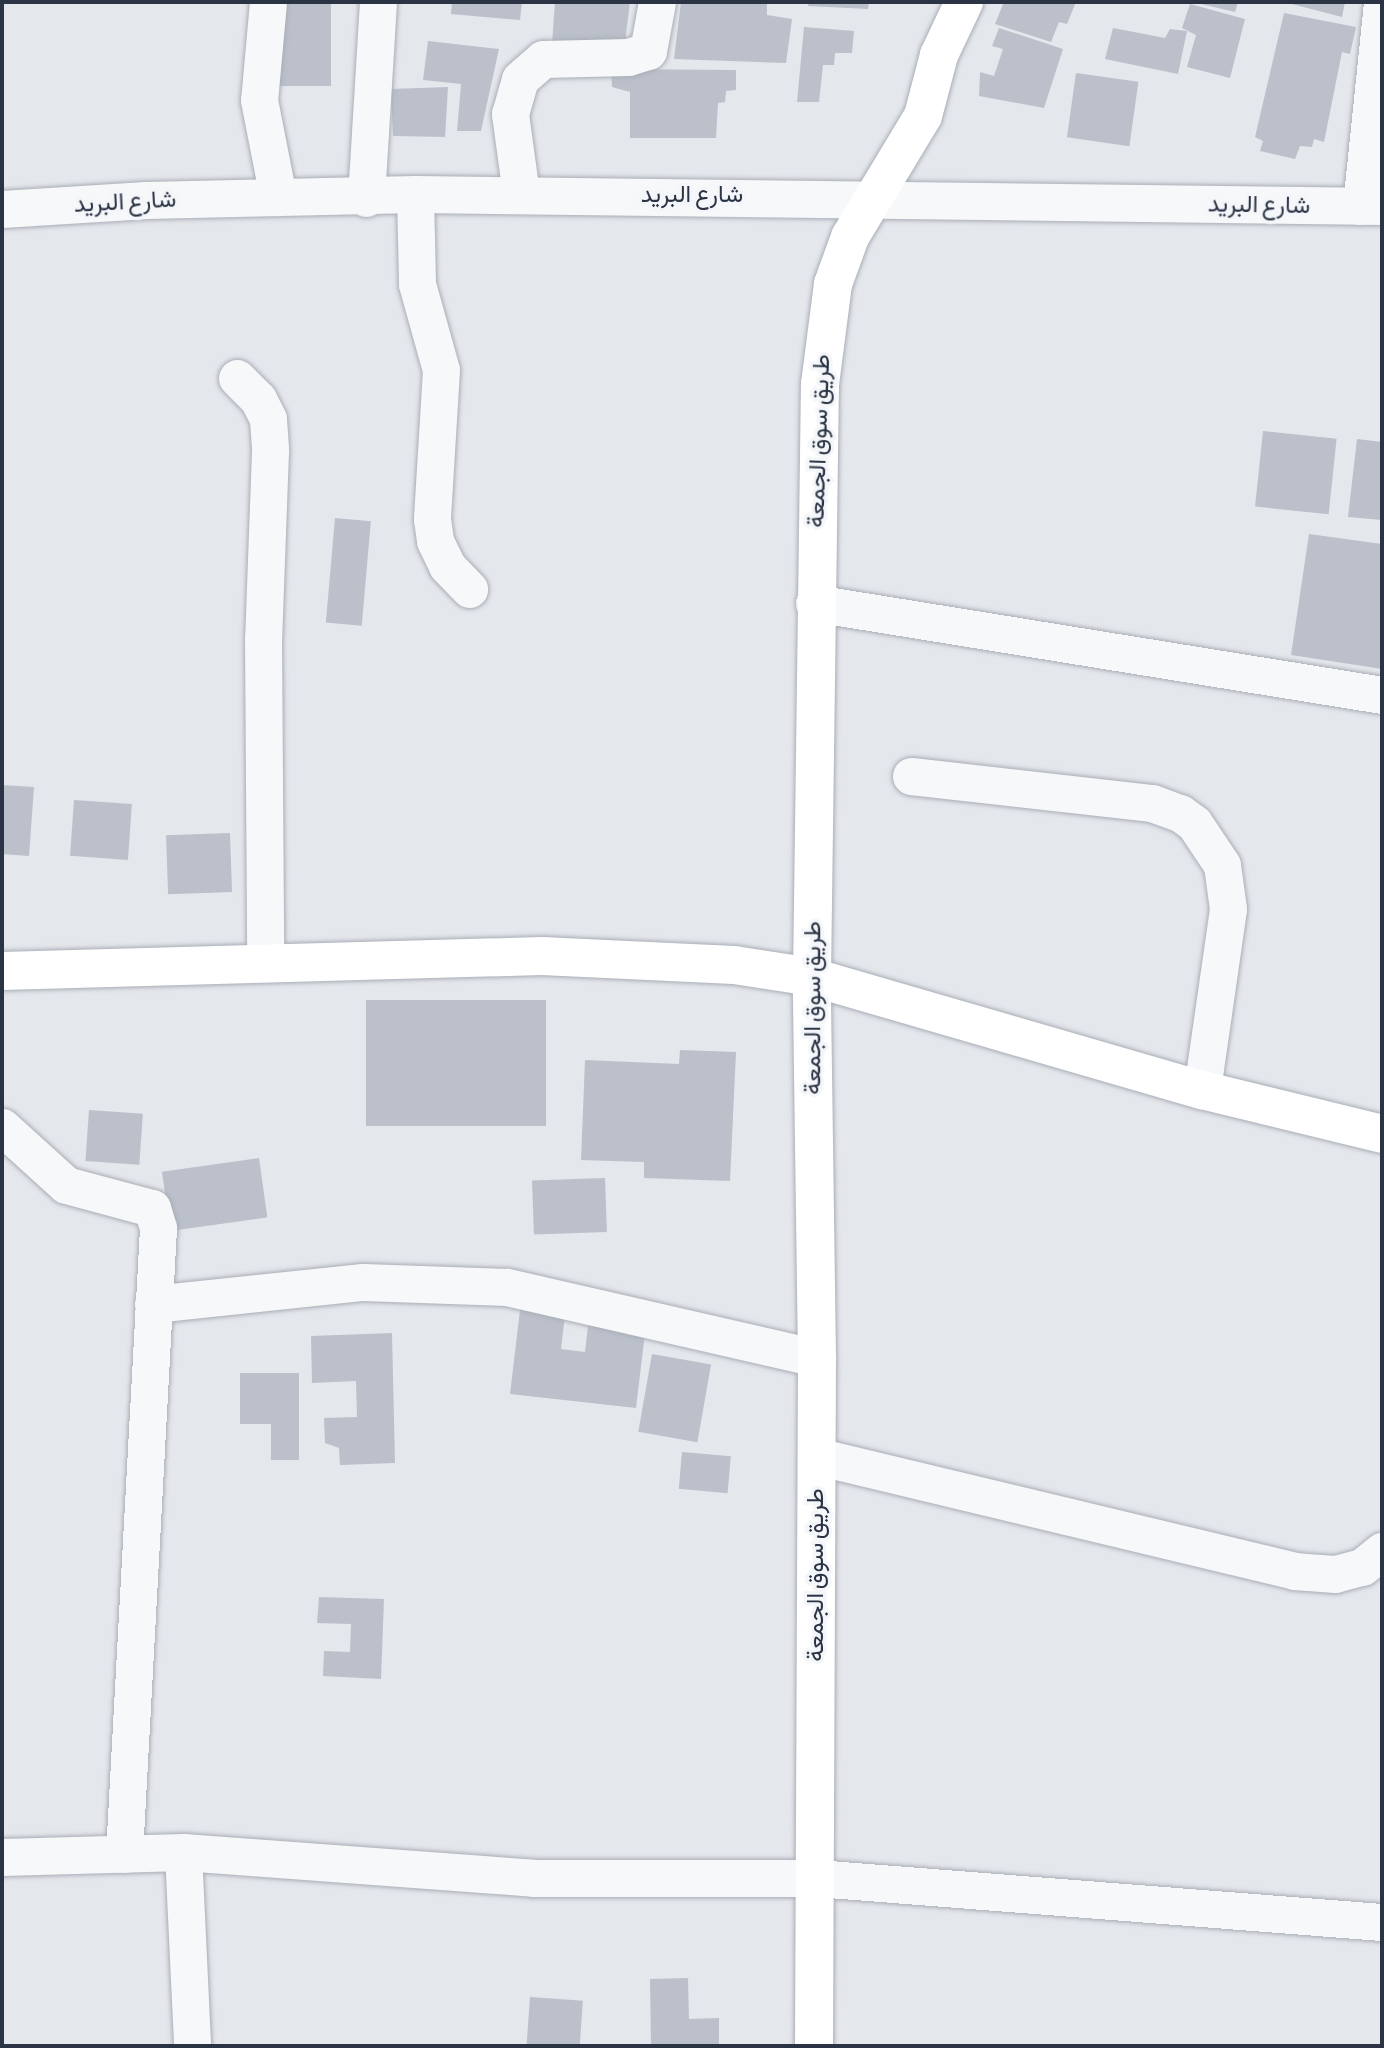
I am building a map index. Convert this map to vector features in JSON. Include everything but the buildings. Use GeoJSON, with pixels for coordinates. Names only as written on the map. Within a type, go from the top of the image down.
{"type":"FeatureCollection","features":[{"type":"Feature","properties":{"kind":"street"},"geometry":{"type":"LineString","coordinates":[[268,2],[259,100],[278,197]]}},
{"type":"Feature","properties":{"kind":"street"},"geometry":{"type":"LineString","coordinates":[[366,198],[378,2]]}},
{"type":"Feature","properties":{"kind":"street"},"geometry":{"type":"LineString","coordinates":[[521,194],[510,114],[520,79],[543,59],[628,57],[648,51],[657,2]]}},
{"type":"Feature","properties":{"kind":"street","name":"طريق سوق الجمعة"},"geometry":{"type":"LineString","coordinates":[[814,2046],[817,1358],[812,977],[814,603],[825,329],[834,284],[850,237],[923,116],[939,55],[964,2]]}},
{"type":"Feature","properties":{"kind":"street"},"geometry":{"type":"LineString","coordinates":[[1372,206],[1382,2]]}},
{"type":"Feature","properties":{"kind":"street"},"geometry":{"type":"LineString","coordinates":[[415,194],[416,284],[440,370],[432,519],[435,541],[447,566],[469,589]]}},
{"type":"Feature","properties":{"kind":"street","name":"شارع البريد"},"geometry":{"type":"LineString","coordinates":[[2,209],[278,197],[366,198],[415,194],[874,197],[1372,206]]}},
{"type":"Feature","properties":{"kind":"street"},"geometry":{"type":"LineString","coordinates":[[237,378],[258,399],[268,419],[270,451],[263,638],[265,961]]}},
{"type":"Feature","properties":{"kind":"street"},"geometry":{"type":"LineString","coordinates":[[814,603],[1382,695]]}},
{"type":"Feature","properties":{"kind":"street"},"geometry":{"type":"LineString","coordinates":[[911,776],[1152,803],[1180,813],[1194,823],[1222,864],[1227,909],[1202,1090]]}},
{"type":"Feature","properties":{"kind":"street"},"geometry":{"type":"LineString","coordinates":[[2,971],[265,961],[632,957],[812,977],[1202,1090],[1382,1134]]}},
{"type":"Feature","properties":{"kind":"street"},"geometry":{"type":"LineString","coordinates":[[2,1127],[66,1185],[152,1208],[158,1228],[124,1854]]}},
{"type":"Feature","properties":{"kind":"street"},"geometry":{"type":"LineString","coordinates":[[153,1304],[363,1282],[507,1287],[817,1358]]}},
{"type":"Feature","properties":{"kind":"street"},"geometry":{"type":"LineString","coordinates":[[816,1456],[1294,1571],[1335,1574],[1362,1567],[1382,1551]]}},
{"type":"Feature","properties":{"kind":"street"},"geometry":{"type":"LineString","coordinates":[[183,1852],[192,2046]]}},
{"type":"Feature","properties":{"kind":"street"},"geometry":{"type":"LineString","coordinates":[[2,1857],[183,1852],[533,1878],[816,1878],[1382,1922]]}}]}
